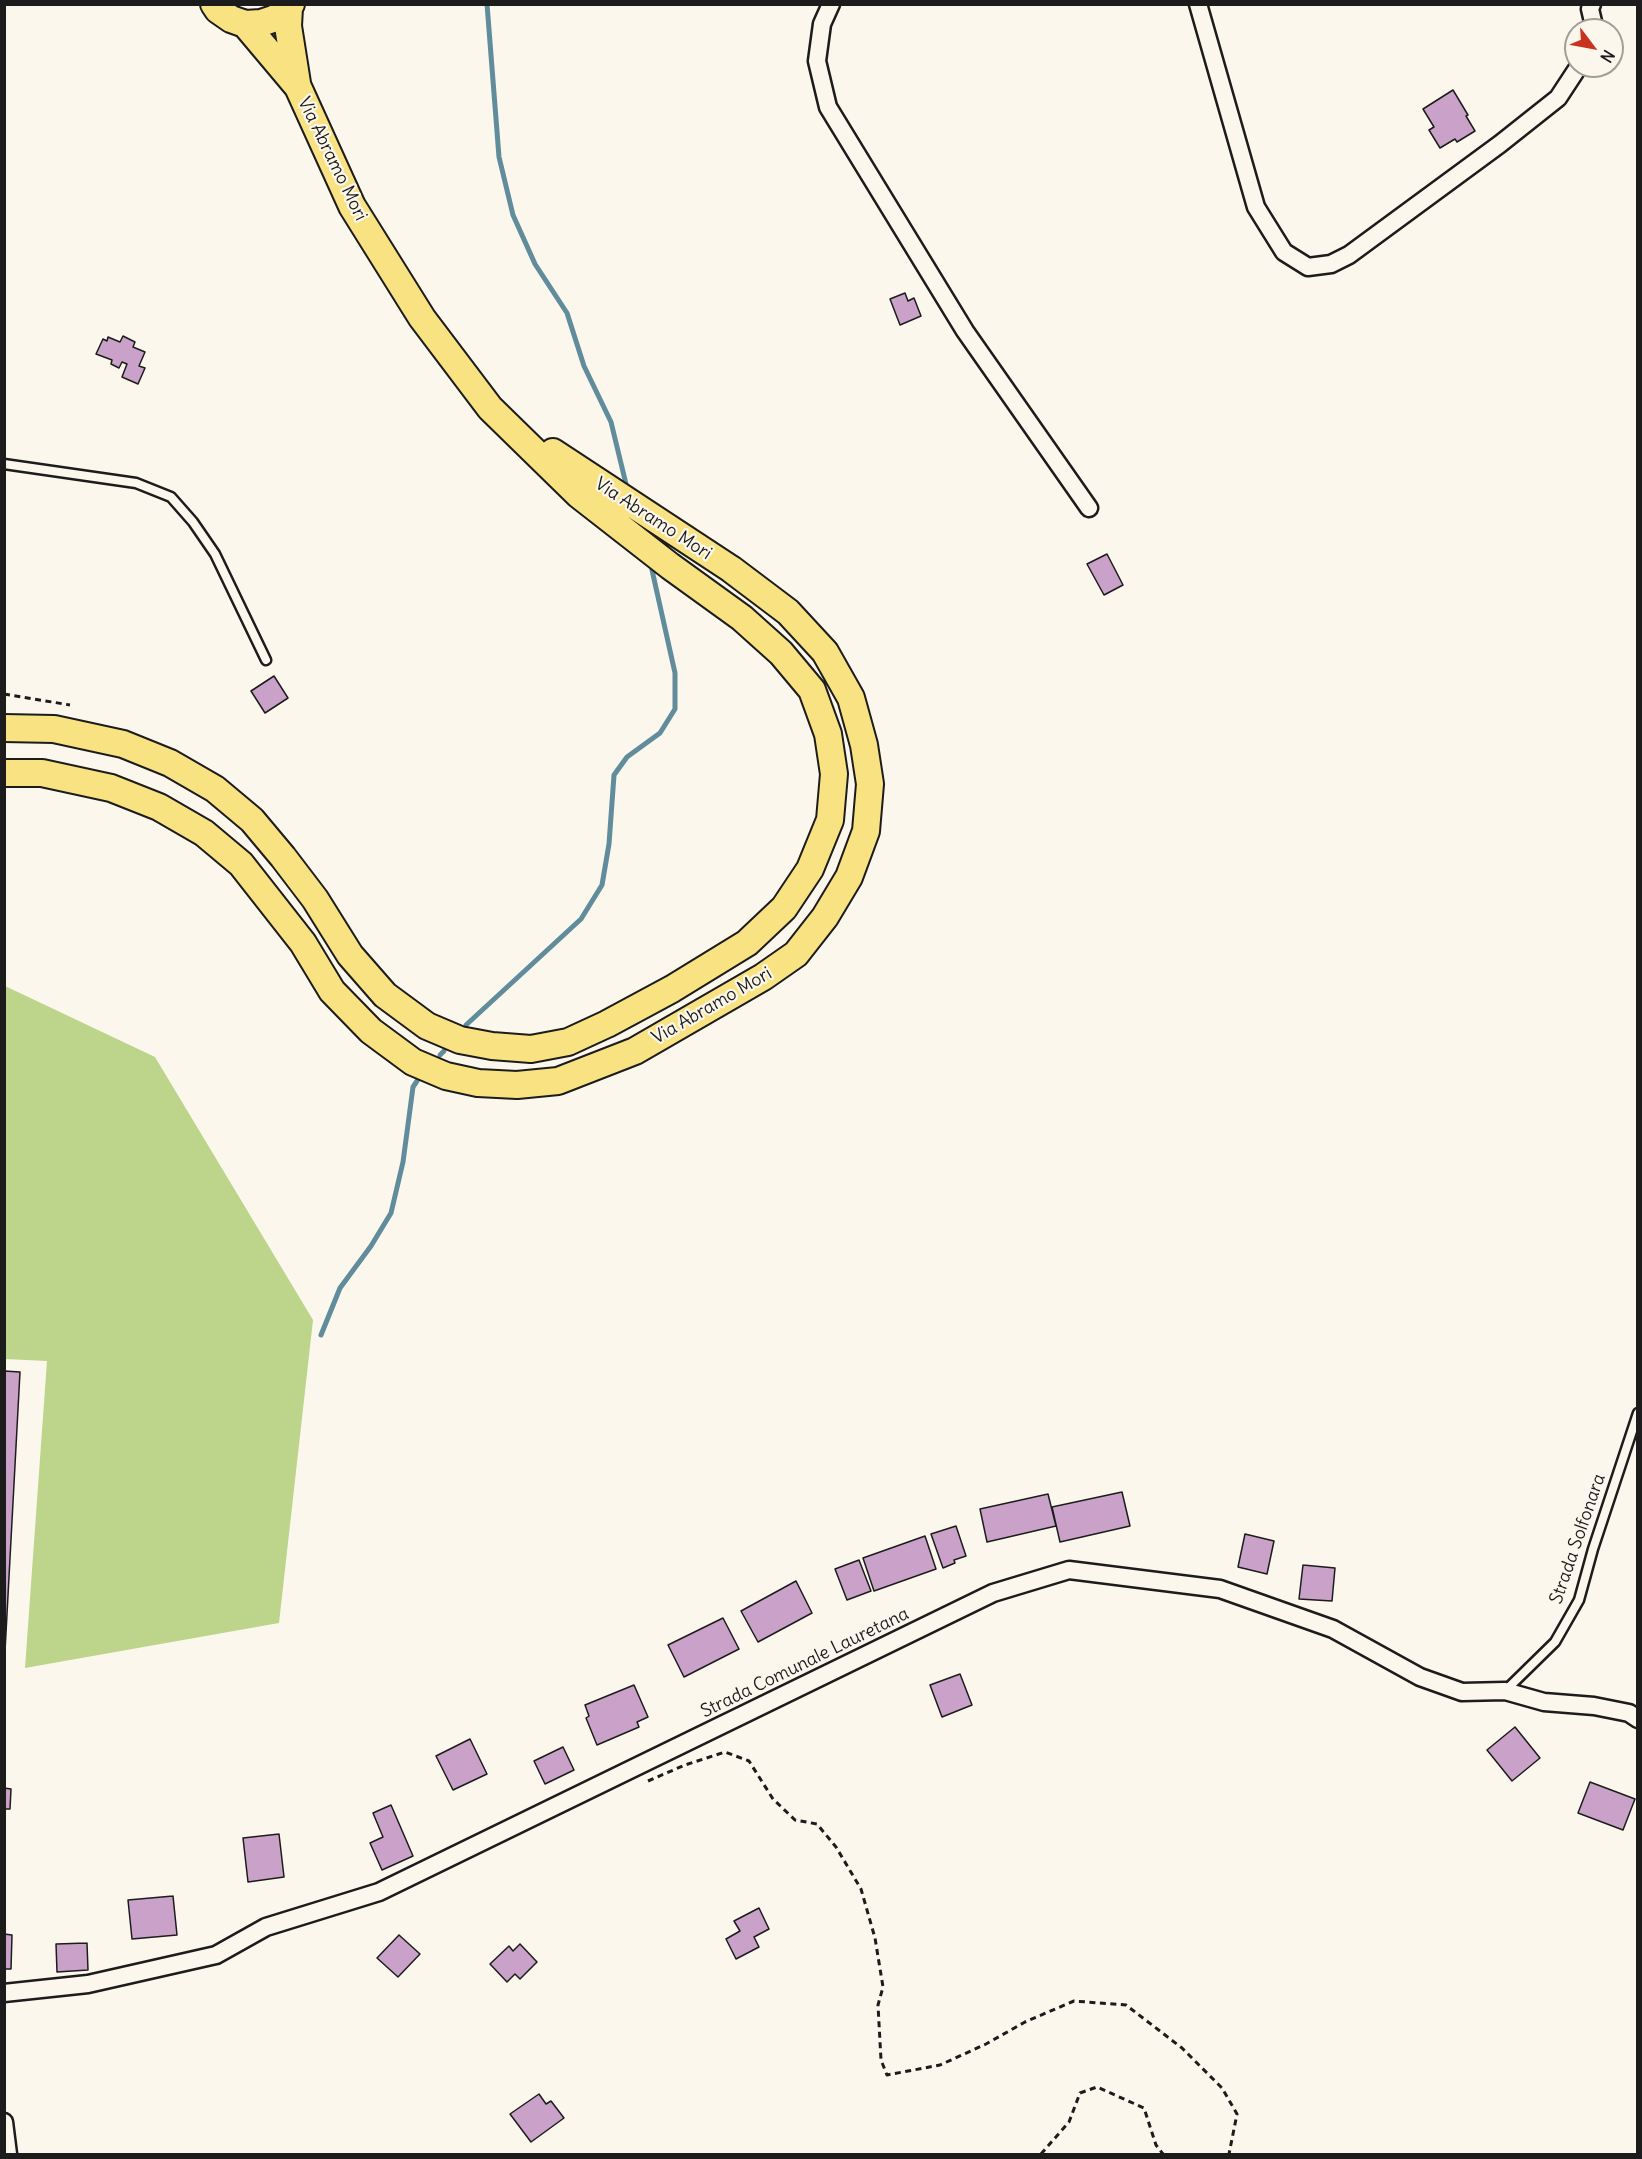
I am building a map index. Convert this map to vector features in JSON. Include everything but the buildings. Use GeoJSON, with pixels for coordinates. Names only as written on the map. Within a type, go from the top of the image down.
{"type":"FeatureCollection","features":[{"type":"Feature","properties":{"kind":"main road"},"geometry":{"type":"LineString","coordinates":[[214,4],[218,10],[231,19],[245,24],[261,23],[276,18],[290,6]]}},
{"type":"Feature","properties":{"kind":"main road","name":"Via Abramo Mori"},"geometry":{"type":"LineString","coordinates":[[4,728],[54,729],[123,744],[170,763],[215,789],[252,820],[283,857],[315,899],[350,955],[385,995],[427,1026],[460,1040],[492,1047],[531,1049],[568,1042],[672,989],[747,944],[784,908],[810,869],[830,820],[834,774],[828,734],[812,690],[781,653],[742,618],[670,566],[579,495],[490,408],[422,318],[352,206],[298,87],[288,26],[290,6]]}},
{"type":"Feature","properties":{"kind":"main road","name":"Via Abramo Mori"},"geometry":{"type":"LineString","coordinates":[[245,24],[298,87]]}},
{"type":"Feature","properties":{"kind":"main road","name":"Via Abramo Mori"},"geometry":{"type":"LineString","coordinates":[[4,773],[42,773],[111,788],[159,807],[204,833],[241,864],[303,943],[332,990],[371,1031],[413,1062],[446,1076],[478,1083],[517,1085],[558,1081],[635,1051],[763,977],[796,954],[825,917],[849,877],[866,831],[870,784],[864,745],[851,698],[825,652],[788,612],[731,569],[575,469],[490,408]]}},
{"type":"Feature","properties":{"kind":"street"},"geometry":{"type":"LineString","coordinates":[[831,4],[822,24],[817,61],[828,106],[965,331],[1089,508]]}},
{"type":"Feature","properties":{"kind":"street"},"geometry":{"type":"LineString","coordinates":[[1198,4],[1256,207],[1284,252],[1308,267],[1331,264],[1349,255],[1491,151],[1558,98],[1571,78]]}},
{"type":"Feature","properties":{"kind":"street","name":"Strada Comunale Lauretana"},"geometry":{"type":"LineString","coordinates":[[4,1993],[88,1984],[216,1954],[266,1927],[379,1892],[993,1593],[1069,1570],[1220,1588],[1333,1629],[1420,1677],[1462,1692],[1505,1691],[1537,1694],[1544,1702],[1594,1706],[1629,1713],[1638,1719]]}},
{"type":"Feature","properties":{"kind":"street"},"geometry":{"type":"LineString","coordinates":[[4,2122],[8,2154]]}},
{"type":"Feature","properties":{"kind":"lane"},"geometry":{"type":"LineString","coordinates":[[4,464],[136,483],[171,497],[193,522],[215,554],[266,660]]}},
{"type":"Feature","properties":{"kind":"lane","name":"Strada Solfonara"},"geometry":{"type":"LineString","coordinates":[[1505,1691],[1555,1642],[1579,1600],[1593,1549],[1638,1413]]}},
{"type":"Feature","properties":{"kind":"path"},"geometry":{"type":"LineString","coordinates":[[4,694],[70,705]]}},
{"type":"Feature","properties":{"kind":"path"},"geometry":{"type":"LineString","coordinates":[[642,1782],[653,1780],[685,1765],[725,1752],[749,1761],[773,1799],[795,1820],[817,1824],[830,1839],[861,1890],[875,1938],[883,1987],[878,2005],[881,2060],[887,2075],[940,2065],[986,2044],[1025,2022],[1074,2001],[1126,2005],[1182,2048],[1222,2088],[1237,2114],[1229,2154]]}},
{"type":"Feature","properties":{"kind":"path"},"geometry":{"type":"LineString","coordinates":[[1041,2154],[1069,2122],[1080,2093],[1097,2087],[1144,2108],[1156,2145],[1163,2154]]}},
{"type":"Feature","properties":{"kind":"green space"},"geometry":{"type":"Polygon","coordinates":[[[5,986],[155,1057],[313,1320],[279,1623],[25,1668],[47,1361],[5,1359],[5,986]]]}},
{"type":"Feature","properties":{"kind":"waterway"},"geometry":{"type":"LineString","coordinates":[[487,4],[499,157],[513,215],[535,264],[567,313],[584,366],[611,422],[626,484]]}},
{"type":"Feature","properties":{"kind":"waterway"},"geometry":{"type":"LineString","coordinates":[[466,1025],[581,919],[602,885],[609,844],[614,775],[627,757],[660,733],[675,709],[675,673],[652,570]]}},
{"type":"Feature","properties":{"kind":"waterway"},"geometry":{"type":"LineString","coordinates":[[440,1055],[444,1051]]}},
{"type":"Feature","properties":{"kind":"waterway"},"geometry":{"type":"LineString","coordinates":[[321,1335],[340,1288],[371,1246],[391,1213],[403,1162],[413,1087],[417,1081]]}}]}
